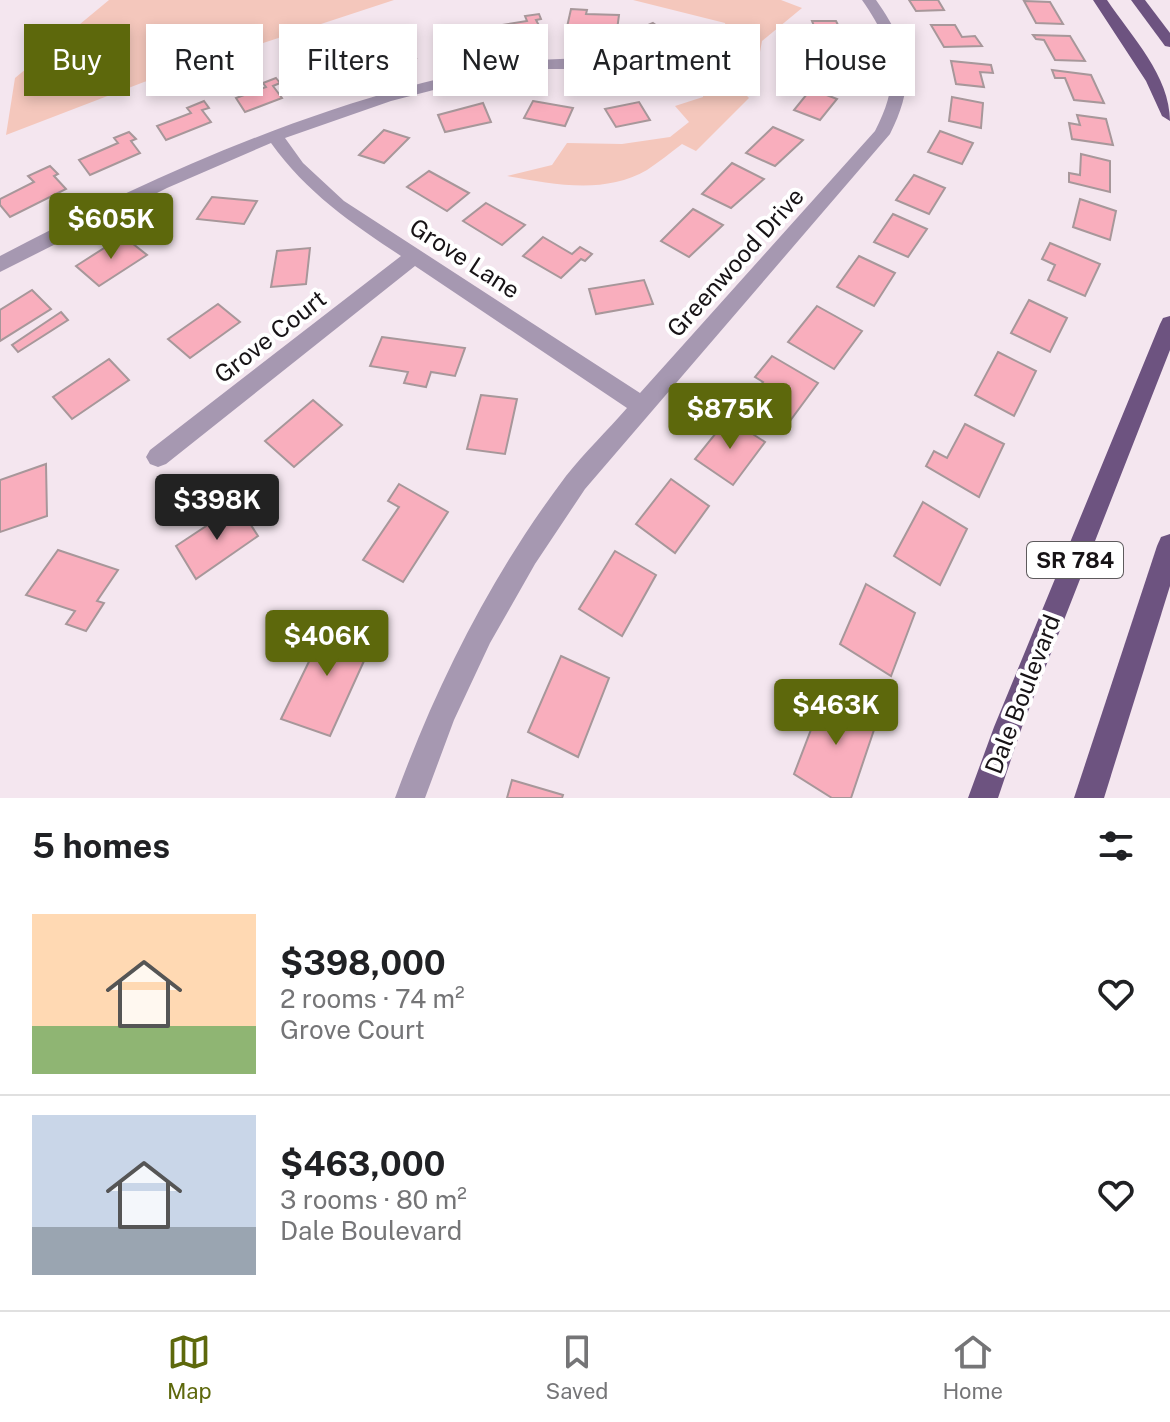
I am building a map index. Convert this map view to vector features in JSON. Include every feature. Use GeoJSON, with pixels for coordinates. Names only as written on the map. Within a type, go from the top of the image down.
{"type":"FeatureCollection","features":[{"type":"Feature","properties":{"kind":"main road"},"geometry":{"type":"LineString","coordinates":[[1100,0],[1154,81],[1170,116]]}},
{"type":"Feature","properties":{"kind":"main road"},"geometry":{"type":"LineString","coordinates":[[1138,0],[1170,43]]}},
{"type":"Feature","properties":{"kind":"main road","name":"Dale Boulevard"},"geometry":{"type":"LineString","coordinates":[[983,798],[1008,727],[1170,324]]}},
{"type":"Feature","properties":{"kind":"main road","name":"SR 784"},"geometry":{"type":"LineString","coordinates":[[1089,798],[1170,546]]}},
{"type":"Feature","properties":{"kind":"street","name":"Greenwood Drive"},"geometry":{"type":"LineString","coordinates":[[410,798],[423,758],[494,605],[534,538],[577,481],[882,134],[893,115],[901,75],[899,54],[885,22],[869,0]]}},
{"type":"Feature","properties":{"kind":"street"},"geometry":{"type":"LineString","coordinates":[[0,265],[122,201],[228,153],[356,107],[467,77],[533,64],[564,65]]}},
{"type":"Feature","properties":{"kind":"street","name":"Grove Lane"},"geometry":{"type":"LineString","coordinates":[[275,136],[316,187],[338,205],[642,406]]}},
{"type":"Feature","properties":{"kind":"street","name":"Grove Court"},"geometry":{"type":"LineString","coordinates":[[158,457],[414,256]]}},
{"type":"Feature","properties":{"kind":"shaded area"},"geometry":{"type":"Polygon","coordinates":[[[109,0],[394,0],[321,24],[279,24],[279,38],[263,43],[263,24],[146,24],[146,81],[130,87],[130,24],[80,24],[109,0]]]}},
{"type":"Feature","properties":{"kind":"shaded area"},"geometry":{"type":"Polygon","coordinates":[[[633,0],[781,0],[802,8],[783,24],[776,24],[776,29],[762,41],[760,52],[760,24],[725,23],[633,0]]]}},
{"type":"Feature","properties":{"kind":"shaded area"},"geometry":{"type":"Polygon","coordinates":[[[24,71],[24,96],[108,96],[6,135],[15,78],[24,71]]]}},
{"type":"Feature","properties":{"kind":"shaded area"},"geometry":{"type":"Polygon","coordinates":[[[703,97],[749,98],[696,151],[682,144],[631,178],[613,183],[578,185],[507,176],[552,165],[567,143],[622,144],[670,137],[689,122],[675,106],[703,97]]]}},
{"type":"Feature","properties":{"kind":"building"},"geometry":{"type":"Polygon","coordinates":[[[909,0],[938,0],[944,10],[916,11],[909,0]]]}},
{"type":"Feature","properties":{"kind":"building"},"geometry":{"type":"Polygon","coordinates":[[[1024,1],[1050,2],[1063,24],[1036,23],[1024,1]]]}},
{"type":"Feature","properties":{"kind":"building"},"geometry":{"type":"Polygon","coordinates":[[[571,9],[587,10],[586,14],[619,15],[618,24],[568,24],[571,9]]]}},
{"type":"Feature","properties":{"kind":"building"},"geometry":{"type":"Polygon","coordinates":[[[539,14],[541,19],[536,20],[538,24],[508,24],[527,21],[525,16],[539,14]]]}},
{"type":"Feature","properties":{"kind":"building"},"geometry":{"type":"Polygon","coordinates":[[[812,21],[836,21],[838,24],[813,24],[812,21]]]}},
{"type":"Feature","properties":{"kind":"building"},"geometry":{"type":"Polygon","coordinates":[[[931,25],[955,25],[962,37],[975,36],[982,46],[944,47],[931,25]]]}},
{"type":"Feature","properties":{"kind":"building"},"geometry":{"type":"Polygon","coordinates":[[[1033,35],[1070,36],[1085,61],[1055,60],[1044,40],[1036,39],[1033,35]]]}},
{"type":"Feature","properties":{"kind":"building"},"geometry":{"type":"Polygon","coordinates":[[[951,61],[991,65],[993,73],[980,72],[984,87],[956,84],[951,61]]]}},
{"type":"Feature","properties":{"kind":"building"},"geometry":{"type":"Polygon","coordinates":[[[1052,70],[1091,75],[1104,103],[1074,100],[1065,78],[1055,78],[1052,70]]]}},
{"type":"Feature","properties":{"kind":"building"},"geometry":{"type":"Polygon","coordinates":[[[276,78],[279,83],[273,86],[282,98],[245,112],[236,98],[263,96],[263,88],[266,87],[263,83],[276,78]]]}},
{"type":"Feature","properties":{"kind":"building"},"geometry":{"type":"Polygon","coordinates":[[[805,96],[837,99],[820,120],[794,110],[805,96]]]}},
{"type":"Feature","properties":{"kind":"building"},"geometry":{"type":"Polygon","coordinates":[[[952,97],[983,103],[981,128],[949,121],[952,97]]]}},
{"type":"Feature","properties":{"kind":"building"},"geometry":{"type":"Polygon","coordinates":[[[204,101],[209,108],[202,110],[211,122],[166,140],[157,126],[191,113],[187,108],[204,101]]]}},
{"type":"Feature","properties":{"kind":"building"},"geometry":{"type":"Polygon","coordinates":[[[533,101],[573,108],[565,126],[524,118],[533,101]]]}},
{"type":"Feature","properties":{"kind":"building"},"geometry":{"type":"Polygon","coordinates":[[[639,102],[650,120],[616,127],[605,109],[639,102]]]}},
{"type":"Feature","properties":{"kind":"building"},"geometry":{"type":"Polygon","coordinates":[[[483,103],[491,122],[445,132],[438,115],[483,103]]]}},
{"type":"Feature","properties":{"kind":"building"},"geometry":{"type":"Polygon","coordinates":[[[1077,115],[1106,119],[1113,145],[1072,139],[1069,123],[1080,125],[1077,115]]]}},
{"type":"Feature","properties":{"kind":"building"},"geometry":{"type":"Polygon","coordinates":[[[773,127],[803,140],[775,166],[746,153],[773,127]]]}},
{"type":"Feature","properties":{"kind":"building"},"geometry":{"type":"Polygon","coordinates":[[[384,130],[409,138],[384,163],[359,155],[384,130]]]}},
{"type":"Feature","properties":{"kind":"building"},"geometry":{"type":"Polygon","coordinates":[[[940,131],[973,143],[962,164],[928,152],[940,131]]]}},
{"type":"Feature","properties":{"kind":"building"},"geometry":{"type":"Polygon","coordinates":[[[129,132],[136,139],[131,141],[140,153],[90,175],[79,160],[118,143],[114,138],[129,132]]]}},
{"type":"Feature","properties":{"kind":"building"},"geometry":{"type":"Polygon","coordinates":[[[1081,154],[1110,161],[1110,192],[1069,182],[1069,173],[1080,175],[1081,154]]]}},
{"type":"Feature","properties":{"kind":"building"},"geometry":{"type":"Polygon","coordinates":[[[732,163],[764,179],[731,208],[702,194],[732,163]]]}},
{"type":"Feature","properties":{"kind":"building"},"geometry":{"type":"Polygon","coordinates":[[[50,166],[58,174],[54,176],[66,189],[10,217],[0,205],[0,199],[34,182],[28,176],[50,166]]]}},
{"type":"Feature","properties":{"kind":"building"},"geometry":{"type":"Polygon","coordinates":[[[429,171],[469,193],[447,211],[407,187],[429,171]]]}},
{"type":"Feature","properties":{"kind":"building"},"geometry":{"type":"Polygon","coordinates":[[[914,175],[945,188],[929,214],[896,200],[914,175]]]}},
{"type":"Feature","properties":{"kind":"building"},"geometry":{"type":"Polygon","coordinates":[[[212,197],[257,201],[244,224],[197,219],[212,197]]]}},
{"type":"Feature","properties":{"kind":"building"},"geometry":{"type":"Polygon","coordinates":[[[1080,199],[1116,211],[1110,240],[1073,227],[1080,199]]]}},
{"type":"Feature","properties":{"kind":"building"},"geometry":{"type":"Polygon","coordinates":[[[486,203],[525,225],[502,245],[463,221],[486,203]]]}},
{"type":"Feature","properties":{"kind":"building"},"geometry":{"type":"Polygon","coordinates":[[[693,209],[723,225],[689,257],[661,241],[693,209]]]}},
{"type":"Feature","properties":{"kind":"building"},"geometry":{"type":"Polygon","coordinates":[[[893,214],[927,229],[908,257],[874,242],[893,214]]]}},
{"type":"Feature","properties":{"kind":"building"},"geometry":{"type":"Polygon","coordinates":[[[123,236],[147,255],[99,286],[76,266],[123,236]]]}},
{"type":"Feature","properties":{"kind":"building"},"geometry":{"type":"Polygon","coordinates":[[[543,237],[572,254],[580,247],[592,254],[585,261],[581,259],[561,278],[523,256],[543,237]]]}},
{"type":"Feature","properties":{"kind":"building"},"geometry":{"type":"Polygon","coordinates":[[[1050,243],[1100,264],[1085,296],[1048,280],[1055,265],[1042,259],[1050,243]]]}},
{"type":"Feature","properties":{"kind":"building"},"geometry":{"type":"Polygon","coordinates":[[[310,248],[306,284],[271,287],[277,251],[310,248]]]}},
{"type":"Feature","properties":{"kind":"building"},"geometry":{"type":"Polygon","coordinates":[[[859,256],[895,273],[874,306],[837,287],[859,256]]]}},
{"type":"Feature","properties":{"kind":"building"},"geometry":{"type":"Polygon","coordinates":[[[644,280],[653,304],[596,314],[589,289],[644,280]]]}},
{"type":"Feature","properties":{"kind":"building"},"geometry":{"type":"Polygon","coordinates":[[[32,290],[51,309],[0,341],[0,310],[32,290]]]}},
{"type":"Feature","properties":{"kind":"building"},"geometry":{"type":"Polygon","coordinates":[[[1029,300],[1067,318],[1050,352],[1011,333],[1029,300]]]}},
{"type":"Feature","properties":{"kind":"building"},"geometry":{"type":"Polygon","coordinates":[[[218,304],[240,322],[190,358],[168,339],[218,304]]]}},
{"type":"Feature","properties":{"kind":"building"},"geometry":{"type":"Polygon","coordinates":[[[817,306],[862,331],[834,369],[788,342],[817,306]]]}},
{"type":"Feature","properties":{"kind":"building"},"geometry":{"type":"Polygon","coordinates":[[[61,312],[68,320],[18,352],[12,345],[61,312]]]}},
{"type":"Feature","properties":{"kind":"building"},"geometry":{"type":"Polygon","coordinates":[[[382,337],[465,348],[455,376],[431,372],[426,387],[404,383],[408,372],[370,366],[382,337]]]}},
{"type":"Feature","properties":{"kind":"building"},"geometry":{"type":"Polygon","coordinates":[[[998,352],[1036,371],[1014,416],[975,395],[998,352]]]}},
{"type":"Feature","properties":{"kind":"building"},"geometry":{"type":"Polygon","coordinates":[[[772,356],[818,383],[787,425],[749,401],[763,382],[755,377],[772,356]]]}},
{"type":"Feature","properties":{"kind":"building"},"geometry":{"type":"Polygon","coordinates":[[[109,359],[129,380],[72,419],[53,397],[109,359]]]}},
{"type":"Feature","properties":{"kind":"building"},"geometry":{"type":"Polygon","coordinates":[[[481,395],[517,399],[505,454],[467,449],[481,395]]]}},
{"type":"Feature","properties":{"kind":"building"},"geometry":{"type":"Polygon","coordinates":[[[313,400],[342,425],[294,467],[265,441],[313,400]]]}},
{"type":"Feature","properties":{"kind":"building"},"geometry":{"type":"Polygon","coordinates":[[[728,418],[765,442],[733,485],[695,459],[728,418]]]}},
{"type":"Feature","properties":{"kind":"building"},"geometry":{"type":"Polygon","coordinates":[[[965,424],[1004,444],[979,497],[926,466],[934,451],[947,458],[965,424]]]}},
{"type":"Feature","properties":{"kind":"building"},"geometry":{"type":"Polygon","coordinates":[[[46,464],[47,516],[0,532],[0,480],[46,464]]]}},
{"type":"Feature","properties":{"kind":"building"},"geometry":{"type":"Polygon","coordinates":[[[671,479],[709,506],[675,553],[636,524],[671,479]]]}},
{"type":"Feature","properties":{"kind":"building"},"geometry":{"type":"Polygon","coordinates":[[[399,484],[448,512],[403,582],[363,560],[399,507],[388,501],[399,484]]]}},
{"type":"Feature","properties":{"kind":"building"},"geometry":{"type":"Polygon","coordinates":[[[923,502],[967,529],[940,585],[894,556],[923,502]]]}},
{"type":"Feature","properties":{"kind":"building"},"geometry":{"type":"Polygon","coordinates":[[[238,505],[258,536],[196,579],[176,546],[238,505]]]}},
{"type":"Feature","properties":{"kind":"building"},"geometry":{"type":"Polygon","coordinates":[[[58,550],[118,570],[97,601],[104,603],[86,631],[66,624],[75,611],[26,595],[58,550]]]}},
{"type":"Feature","properties":{"kind":"building"},"geometry":{"type":"Polygon","coordinates":[[[615,551],[656,575],[622,636],[579,609],[615,551]]]}},
{"type":"Feature","properties":{"kind":"building"},"geometry":{"type":"Polygon","coordinates":[[[866,584],[915,613],[891,676],[840,644],[866,584]]]}},
{"type":"Feature","properties":{"kind":"building"},"geometry":{"type":"Polygon","coordinates":[[[316,617],[332,622],[330,627],[373,641],[330,736],[281,719],[318,643],[305,639],[316,617]]]}},
{"type":"Feature","properties":{"kind":"building"},"geometry":{"type":"Polygon","coordinates":[[[561,656],[609,678],[578,757],[528,732],[561,656]]]}},
{"type":"Feature","properties":{"kind":"building"},"geometry":{"type":"Polygon","coordinates":[[[827,688],[878,718],[851,798],[832,798],[794,774],[827,688]]]}},
{"type":"Feature","properties":{"kind":"building"},"geometry":{"type":"Polygon","coordinates":[[[512,780],[563,795],[562,798],[507,798],[512,780]]]}}]}
